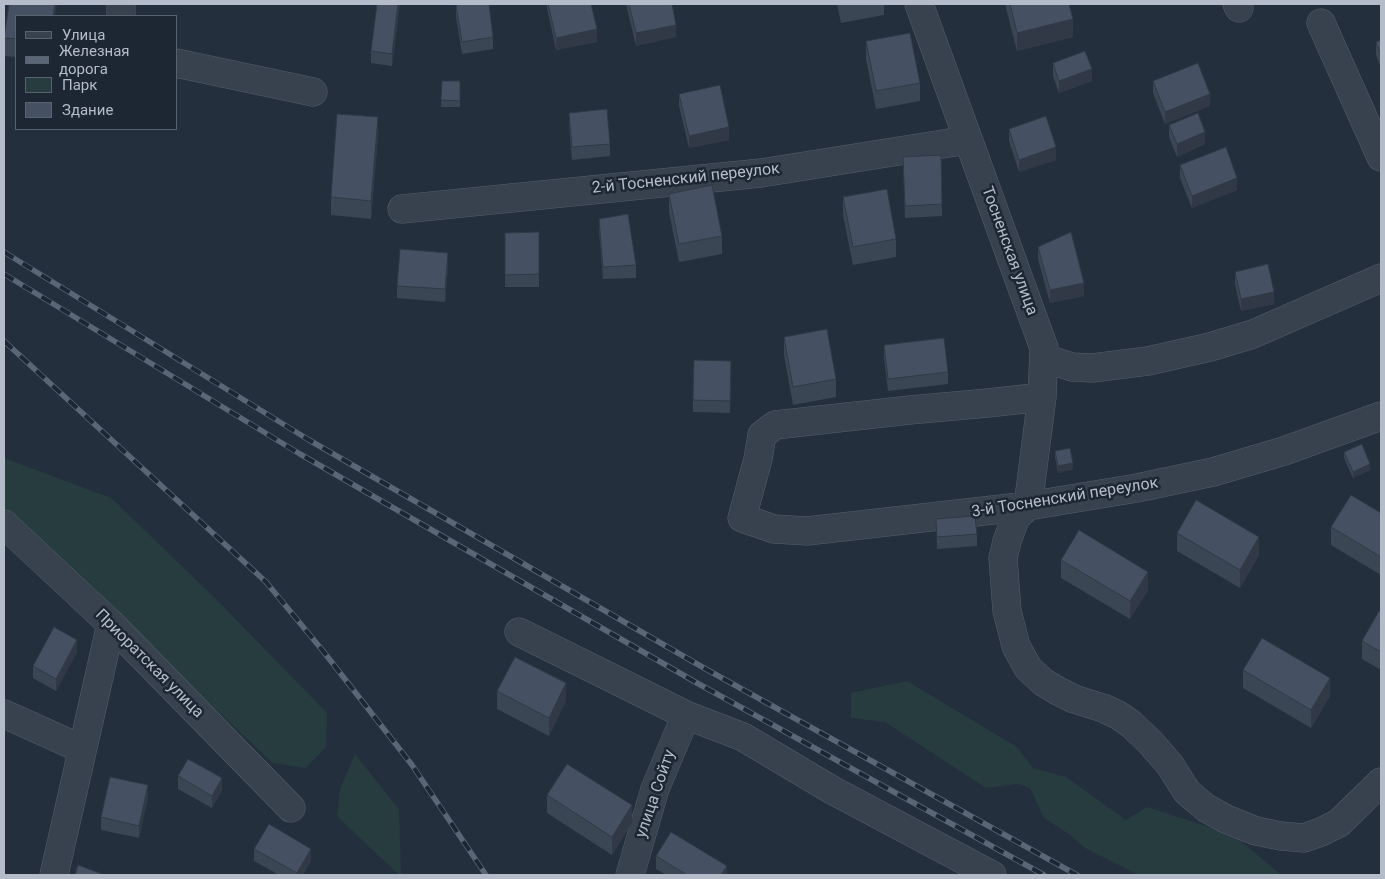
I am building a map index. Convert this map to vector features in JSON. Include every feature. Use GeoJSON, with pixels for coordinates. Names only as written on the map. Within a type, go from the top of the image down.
{"type":"FeatureCollection","features":[{"type":"Feature","properties":{"kind":"street","name":"Тосненская улица"},"geometry":{"type":"LineString","coordinates":[[919,4],[1044,348],[1042,397],[1028,506]]}},
{"type":"Feature","properties":{"kind":"street"},"geometry":{"type":"LineString","coordinates":[[1320,23],[1381,157]]}},
{"type":"Feature","properties":{"kind":"street"},"geometry":{"type":"LineString","coordinates":[[178,63],[313,92]]}},
{"type":"Feature","properties":{"kind":"street","name":"2-й Тосненский переулок"},"geometry":{"type":"LineString","coordinates":[[402,209],[761,173],[968,140]]}},
{"type":"Feature","properties":{"kind":"street"},"geometry":{"type":"LineString","coordinates":[[1044,358],[1072,366],[1092,368],[1148,360],[1210,347],[1253,334],[1381,278]]}},
{"type":"Feature","properties":{"kind":"street","name":"3-й Тосненский переулок"},"geometry":{"type":"LineString","coordinates":[[1042,397],[775,426],[762,435],[758,459],[742,518],[774,529],[807,531],[1028,506],[1137,488],[1213,472],[1284,451],[1381,416]]}},
{"type":"Feature","properties":{"kind":"street"},"geometry":{"type":"LineString","coordinates":[[1028,506],[1016,516],[1003,558],[1007,611],[1016,646],[1028,668],[1043,682],[1074,699],[1118,715],[1131,724],[1170,765],[1186,792],[1206,808],[1226,819],[1256,830],[1282,836],[1304,838],[1339,823],[1381,782]]}},
{"type":"Feature","properties":{"kind":"street","name":"Приоратская улица"},"geometry":{"type":"LineString","coordinates":[[4,524],[111,624],[291,808]]}},
{"type":"Feature","properties":{"kind":"street"},"geometry":{"type":"LineString","coordinates":[[54,875],[111,624]]}},
{"type":"Feature","properties":{"kind":"street"},"geometry":{"type":"LineString","coordinates":[[519,632],[686,715],[743,737],[832,790],[992,875]]}},
{"type":"Feature","properties":{"kind":"street"},"geometry":{"type":"LineString","coordinates":[[4,714],[82,749]]}},
{"type":"Feature","properties":{"kind":"street","name":"улица Сойту"},"geometry":{"type":"LineString","coordinates":[[630,875],[655,789],[686,715]]}},
{"type":"Feature","properties":{"kind":"green space"},"geometry":{"type":"Polygon","coordinates":[[[4,458],[111,498],[217,600],[327,713],[326,747],[306,768],[273,763],[4,513],[4,458]]]}},
{"type":"Feature","properties":{"kind":"green space"},"geometry":{"type":"Polygon","coordinates":[[[907,681],[1017,747],[1033,768],[1066,777],[1126,820],[1147,807],[1234,835],[1281,875],[1139,875],[1085,848],[1072,836],[1044,818],[1030,788],[1018,784],[986,788],[885,722],[851,718],[851,693],[907,681]]]}},
{"type":"Feature","properties":{"kind":"green space"},"geometry":{"type":"Polygon","coordinates":[[[355,754],[399,809],[401,875],[337,816],[340,789],[355,754]]]}},
{"type":"Feature","properties":{"kind":"building"},"geometry":{"type":"Polygon","coordinates":[[[9,4],[55,4],[53,15],[15,15],[15,39],[4,38],[9,4]]]}},
{"type":"Feature","properties":{"kind":"building"},"geometry":{"type":"Polygon","coordinates":[[[377,4],[398,4],[392,54],[371,51],[377,4]]]}},
{"type":"Feature","properties":{"kind":"building"},"geometry":{"type":"Polygon","coordinates":[[[489,4],[493,37],[462,42],[456,5],[489,4]]]}},
{"type":"Feature","properties":{"kind":"building"},"geometry":{"type":"Polygon","coordinates":[[[548,4],[591,4],[597,29],[556,38],[548,4]]]}},
{"type":"Feature","properties":{"kind":"building"},"geometry":{"type":"Polygon","coordinates":[[[629,4],[672,4],[676,25],[636,33],[629,4]]]}},
{"type":"Feature","properties":{"kind":"building"},"geometry":{"type":"Polygon","coordinates":[[[1010,4],[1069,4],[1073,19],[1017,33],[1010,4]]]}},
{"type":"Feature","properties":{"kind":"building"},"geometry":{"type":"Polygon","coordinates":[[[910,33],[920,83],[876,91],[866,41],[910,33]]]}},
{"type":"Feature","properties":{"kind":"building"},"geometry":{"type":"Polygon","coordinates":[[[1381,40],[1381,55],[1376,42],[1381,40]]]}},
{"type":"Feature","properties":{"kind":"building"},"geometry":{"type":"Polygon","coordinates":[[[1085,51],[1092,69],[1059,81],[1053,63],[1085,51]]]}},
{"type":"Feature","properties":{"kind":"building"},"geometry":{"type":"Polygon","coordinates":[[[1198,63],[1210,94],[1165,112],[1153,81],[1198,63]]]}},
{"type":"Feature","properties":{"kind":"building"},"geometry":{"type":"Polygon","coordinates":[[[442,81],[460,81],[460,101],[441,100],[442,81]]]}},
{"type":"Feature","properties":{"kind":"building"},"geometry":{"type":"Polygon","coordinates":[[[720,85],[729,127],[689,136],[679,94],[720,85]]]}},
{"type":"Feature","properties":{"kind":"building"},"geometry":{"type":"Polygon","coordinates":[[[607,109],[610,144],[572,147],[569,113],[607,109]]]}},
{"type":"Feature","properties":{"kind":"building"},"geometry":{"type":"Polygon","coordinates":[[[1198,113],[1205,132],[1177,144],[1169,125],[1198,113]]]}},
{"type":"Feature","properties":{"kind":"building"},"geometry":{"type":"Polygon","coordinates":[[[337,114],[378,117],[371,201],[331,197],[337,114]]]}},
{"type":"Feature","properties":{"kind":"building"},"geometry":{"type":"Polygon","coordinates":[[[1046,116],[1056,147],[1019,160],[1009,129],[1046,116]]]}},
{"type":"Feature","properties":{"kind":"building"},"geometry":{"type":"Polygon","coordinates":[[[1226,147],[1237,178],[1192,196],[1180,165],[1226,147]]]}},
{"type":"Feature","properties":{"kind":"building"},"geometry":{"type":"Polygon","coordinates":[[[941,155],[942,204],[905,206],[903,157],[941,155]]]}},
{"type":"Feature","properties":{"kind":"building"},"geometry":{"type":"Polygon","coordinates":[[[712,185],[722,236],[679,244],[669,194],[712,185]]]}},
{"type":"Feature","properties":{"kind":"building"},"geometry":{"type":"Polygon","coordinates":[[[887,189],[896,239],[853,247],[843,197],[887,189]]]}},
{"type":"Feature","properties":{"kind":"building"},"geometry":{"type":"Polygon","coordinates":[[[628,214],[636,265],[603,267],[599,219],[628,214]]]}},
{"type":"Feature","properties":{"kind":"building"},"geometry":{"type":"Polygon","coordinates":[[[539,232],[539,274],[505,275],[505,233],[539,232]]]}},
{"type":"Feature","properties":{"kind":"building"},"geometry":{"type":"Polygon","coordinates":[[[1071,232],[1084,283],[1050,290],[1038,247],[1071,232]]]}},
{"type":"Feature","properties":{"kind":"building"},"geometry":{"type":"Polygon","coordinates":[[[400,249],[448,253],[445,289],[397,286],[400,249]]]}},
{"type":"Feature","properties":{"kind":"building"},"geometry":{"type":"Polygon","coordinates":[[[1268,264],[1274,292],[1241,299],[1235,272],[1268,264]]]}},
{"type":"Feature","properties":{"kind":"building"},"geometry":{"type":"Polygon","coordinates":[[[827,329],[836,379],[793,387],[784,337],[827,329]]]}},
{"type":"Feature","properties":{"kind":"building"},"geometry":{"type":"Polygon","coordinates":[[[944,338],[948,372],[888,379],[884,345],[944,338]]]}},
{"type":"Feature","properties":{"kind":"building"},"geometry":{"type":"Polygon","coordinates":[[[694,360],[731,361],[730,401],[693,400],[694,360]]]}},
{"type":"Feature","properties":{"kind":"building"},"geometry":{"type":"Polygon","coordinates":[[[1362,444],[1370,464],[1353,472],[1344,452],[1362,444]]]}},
{"type":"Feature","properties":{"kind":"building"},"geometry":{"type":"Polygon","coordinates":[[[1070,448],[1073,463],[1058,466],[1055,451],[1070,448]]]}},
{"type":"Feature","properties":{"kind":"building"},"geometry":{"type":"Polygon","coordinates":[[[1351,495],[1381,513],[1381,557],[1331,527],[1351,495]]]}},
{"type":"Feature","properties":{"kind":"building"},"geometry":{"type":"Polygon","coordinates":[[[1196,500],[1259,537],[1240,570],[1177,533],[1196,500]]]}},
{"type":"Feature","properties":{"kind":"building"},"geometry":{"type":"Polygon","coordinates":[[[975,516],[977,534],[937,537],[936,519],[975,516]]]}},
{"type":"Feature","properties":{"kind":"building"},"geometry":{"type":"Polygon","coordinates":[[[1079,530],[1148,572],[1130,601],[1061,560],[1079,530]]]}},
{"type":"Feature","properties":{"kind":"building"},"geometry":{"type":"Polygon","coordinates":[[[1379,611],[1381,612],[1381,652],[1362,641],[1379,611]]]}},
{"type":"Feature","properties":{"kind":"building"},"geometry":{"type":"Polygon","coordinates":[[[54,627],[77,640],[56,679],[33,666],[54,627]]]}},
{"type":"Feature","properties":{"kind":"building"},"geometry":{"type":"Polygon","coordinates":[[[1262,638],[1330,678],[1311,710],[1243,670],[1262,638]]]}},
{"type":"Feature","properties":{"kind":"building"},"geometry":{"type":"Polygon","coordinates":[[[515,657],[566,683],[549,718],[497,691],[515,657]]]}},
{"type":"Feature","properties":{"kind":"building"},"geometry":{"type":"Polygon","coordinates":[[[188,759],[222,778],[212,796],[178,776],[188,759]]]}},
{"type":"Feature","properties":{"kind":"building"},"geometry":{"type":"Polygon","coordinates":[[[567,764],[632,805],[612,837],[547,795],[567,764]]]}},
{"type":"Feature","properties":{"kind":"building"},"geometry":{"type":"Polygon","coordinates":[[[110,777],[148,785],[139,826],[101,817],[110,777]]]}},
{"type":"Feature","properties":{"kind":"building"},"geometry":{"type":"Polygon","coordinates":[[[269,824],[311,849],[297,873],[254,849],[269,824]]]}},
{"type":"Feature","properties":{"kind":"building"},"geometry":{"type":"Polygon","coordinates":[[[671,832],[727,866],[721,875],[687,875],[656,856],[671,832]]]}},
{"type":"Feature","properties":{"kind":"building"},"geometry":{"type":"Polygon","coordinates":[[[78,865],[105,875],[75,875],[78,865]]]}},
{"type":"Feature","properties":{"kind":"railway"},"geometry":{"type":"LineString","coordinates":[[4,252],[309,440],[704,668],[1077,875]]}},
{"type":"Feature","properties":{"kind":"railway"},"geometry":{"type":"LineString","coordinates":[[4,274],[300,454],[697,683],[1044,875]]}},
{"type":"Feature","properties":{"kind":"railway"},"geometry":{"type":"LineString","coordinates":[[4,341],[266,582],[323,651],[412,765],[486,875]]}}]}
